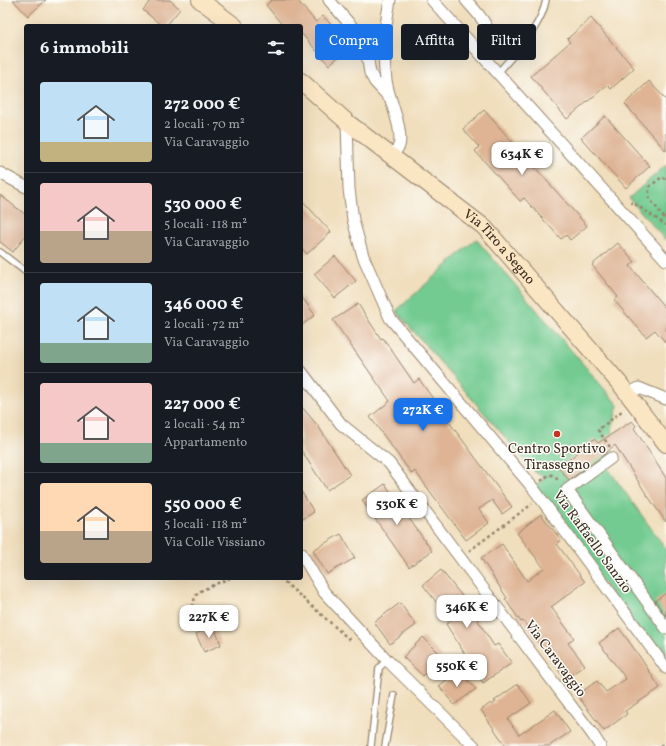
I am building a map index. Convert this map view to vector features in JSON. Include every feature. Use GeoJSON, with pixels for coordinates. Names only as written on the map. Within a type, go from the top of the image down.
{"type":"FeatureCollection","features":[{"type":"Feature","properties":{"kind":"main road"},"geometry":{"type":"LineString","coordinates":[[200,0],[232,24]]}},
{"type":"Feature","properties":{"kind":"main road","name":"Via Tiro a Segno"},"geometry":{"type":"LineString","coordinates":[[303,83],[347,122],[484,227],[625,401],[666,444]]}},
{"type":"Feature","properties":{"kind":"street"},"geometry":{"type":"LineString","coordinates":[[329,0],[366,42],[370,73],[375,82],[390,98]]}},
{"type":"Feature","properties":{"kind":"street"},"geometry":{"type":"LineString","coordinates":[[390,0],[384,61],[386,81],[400,137],[398,146],[392,156]]}},
{"type":"Feature","properties":{"kind":"street"},"geometry":{"type":"LineString","coordinates":[[432,0],[477,50]]}},
{"type":"Feature","properties":{"kind":"street"},"geometry":{"type":"LineString","coordinates":[[466,0],[485,24]]}},
{"type":"Feature","properties":{"kind":"street"},"geometry":{"type":"LineString","coordinates":[[486,60],[662,252],[666,260]]}},
{"type":"Feature","properties":{"kind":"street","name":"Via Raffaello Sanzio"},"geometry":{"type":"LineString","coordinates":[[347,122],[348,189],[353,220],[363,256],[390,318],[541,498],[666,668]]}},
{"type":"Feature","properties":{"kind":"street"},"geometry":{"type":"LineString","coordinates":[[0,173],[24,186]]}},
{"type":"Feature","properties":{"kind":"street","name":"Via Caravaggio"},"geometry":{"type":"LineString","coordinates":[[303,374],[341,424],[390,463],[600,746]]}},
{"type":"Feature","properties":{"kind":"street"},"geometry":{"type":"LineString","coordinates":[[625,401],[639,388],[666,399]]}},
{"type":"Feature","properties":{"kind":"street"},"geometry":{"type":"LineString","coordinates":[[612,458],[568,490],[666,628]]}},
{"type":"Feature","properties":{"kind":"street"},"geometry":{"type":"LineString","coordinates":[[303,556],[324,592],[387,660],[474,746]]}},
{"type":"Feature","properties":{"kind":"lane"},"geometry":{"type":"LineString","coordinates":[[498,73],[533,30],[544,12],[546,0]]}},
{"type":"Feature","properties":{"kind":"lane"},"geometry":{"type":"LineString","coordinates":[[0,252],[24,270]]}},
{"type":"Feature","properties":{"kind":"lane"},"geometry":{"type":"LineString","coordinates":[[371,746],[378,668],[387,660]]}},
{"type":"Feature","properties":{"kind":"lane"},"geometry":{"type":"LineString","coordinates":[[385,746],[394,695]]}},
{"type":"Feature","properties":{"kind":"path"},"geometry":{"type":"LineString","coordinates":[[666,179],[662,177],[649,187],[649,198],[666,220]]}},
{"type":"Feature","properties":{"kind":"path"},"geometry":{"type":"LineString","coordinates":[[630,204],[632,202],[666,225]]}},
{"type":"Feature","properties":{"kind":"path"},"geometry":{"type":"LineString","coordinates":[[612,458],[615,454],[598,430],[625,401]]}},
{"type":"Feature","properties":{"kind":"path"},"geometry":{"type":"LineString","coordinates":[[533,488],[550,474],[564,483],[568,490]]}},
{"type":"Feature","properties":{"kind":"path"},"geometry":{"type":"LineString","coordinates":[[460,558],[541,498]]}},
{"type":"Feature","properties":{"kind":"path"},"geometry":{"type":"LineString","coordinates":[[193,631],[191,622],[195,598],[198,592],[225,580]]}},
{"type":"Feature","properties":{"kind":"path"},"geometry":{"type":"LineString","coordinates":[[282,580],[355,644]]}},
{"type":"Feature","properties":{"kind":"path"},"geometry":{"type":"LineString","coordinates":[[660,746],[666,742]]}},
{"type":"Feature","properties":{"kind":"green space"},"geometry":{"type":"Polygon","coordinates":[[[666,165],[666,241],[629,198],[666,165]]]}},
{"type":"Feature","properties":{"kind":"green space","name":"Centro Sportivo Tirassegno"},"geometry":{"type":"Polygon","coordinates":[[[476,239],[618,405],[604,463],[666,549],[666,668],[533,488],[545,478],[535,472],[396,311],[476,239]]]}},
{"type":"Feature","properties":{"kind":"building"},"geometry":{"type":"Polygon","coordinates":[[[13,0],[46,0],[28,16],[13,0]]]}},
{"type":"Feature","properties":{"kind":"building"},"geometry":{"type":"Polygon","coordinates":[[[151,0],[170,0],[180,9],[168,24],[160,24],[143,10],[151,0]]]}},
{"type":"Feature","properties":{"kind":"building"},"geometry":{"type":"Polygon","coordinates":[[[272,0],[297,0],[316,22],[323,16],[330,24],[315,24],[315,49],[303,35],[303,24],[281,24],[266,5],[272,0]]]}},
{"type":"Feature","properties":{"kind":"building"},"geometry":{"type":"Polygon","coordinates":[[[591,18],[634,68],[611,89],[607,85],[567,119],[531,76],[570,42],[567,39],[591,18]]]}},
{"type":"Feature","properties":{"kind":"building"},"geometry":{"type":"Polygon","coordinates":[[[325,60],[335,60],[329,65],[325,60]]]}},
{"type":"Feature","properties":{"kind":"building"},"geometry":{"type":"Polygon","coordinates":[[[649,81],[666,100],[666,151],[625,104],[649,81]]]}},
{"type":"Feature","properties":{"kind":"building"},"geometry":{"type":"Polygon","coordinates":[[[484,110],[587,226],[570,240],[566,235],[561,239],[524,198],[520,201],[475,151],[479,147],[463,129],[484,110]]]}},
{"type":"Feature","properties":{"kind":"building"},"geometry":{"type":"Polygon","coordinates":[[[605,116],[650,166],[626,188],[581,138],[605,116]]]}},
{"type":"Feature","properties":{"kind":"building"},"geometry":{"type":"Polygon","coordinates":[[[0,195],[24,213],[24,238],[13,252],[0,242],[0,195]]]}},
{"type":"Feature","properties":{"kind":"building"},"geometry":{"type":"Polygon","coordinates":[[[303,201],[331,232],[307,254],[303,249],[303,201]]]}},
{"type":"Feature","properties":{"kind":"building"},"geometry":{"type":"Polygon","coordinates":[[[618,243],[635,262],[630,266],[666,309],[666,343],[655,330],[646,337],[614,300],[618,297],[592,265],[618,243]]]}},
{"type":"Feature","properties":{"kind":"building"},"geometry":{"type":"Polygon","coordinates":[[[335,256],[356,281],[335,298],[314,274],[335,256]]]}},
{"type":"Feature","properties":{"kind":"building"},"geometry":{"type":"Polygon","coordinates":[[[303,299],[315,315],[303,324],[303,299]]]}},
{"type":"Feature","properties":{"kind":"building"},"geometry":{"type":"Polygon","coordinates":[[[358,304],[381,339],[383,338],[414,383],[419,379],[512,507],[502,514],[492,500],[479,509],[489,523],[466,540],[415,471],[412,474],[370,417],[390,401],[333,320],[358,304]]]}},
{"type":"Feature","properties":{"kind":"building"},"geometry":{"type":"Polygon","coordinates":[[[303,408],[318,426],[350,475],[327,490],[303,453],[303,408]]]}},
{"type":"Feature","properties":{"kind":"building"},"geometry":{"type":"Polygon","coordinates":[[[632,421],[636,426],[634,428],[666,478],[666,522],[615,445],[600,458],[569,480],[559,468],[594,439],[598,443],[632,421]]]}},
{"type":"Feature","properties":{"kind":"building"},"geometry":{"type":"Polygon","coordinates":[[[385,484],[432,551],[409,567],[362,500],[385,484]]]}},
{"type":"Feature","properties":{"kind":"building"},"geometry":{"type":"Polygon","coordinates":[[[303,494],[314,512],[303,519],[303,494]]]}},
{"type":"Feature","properties":{"kind":"building"},"geometry":{"type":"Polygon","coordinates":[[[541,514],[561,540],[557,544],[585,582],[551,607],[574,638],[568,643],[585,665],[565,679],[505,599],[507,598],[481,558],[502,544],[527,581],[544,568],[517,533],[541,514]]]}},
{"type":"Feature","properties":{"kind":"building"},"geometry":{"type":"Polygon","coordinates":[[[341,534],[355,558],[327,574],[313,550],[341,534]]]}},
{"type":"Feature","properties":{"kind":"building"},"geometry":{"type":"Polygon","coordinates":[[[441,570],[465,600],[494,646],[498,644],[512,663],[483,683],[446,624],[451,621],[423,585],[441,570]]]}},
{"type":"Feature","properties":{"kind":"building"},"geometry":{"type":"Polygon","coordinates":[[[666,593],[666,616],[655,601],[666,593]]]}},
{"type":"Feature","properties":{"kind":"building"},"geometry":{"type":"Polygon","coordinates":[[[400,603],[416,625],[390,644],[374,622],[400,603]]]}},
{"type":"Feature","properties":{"kind":"building"},"geometry":{"type":"Polygon","coordinates":[[[214,626],[221,645],[204,652],[196,634],[214,626]]]}},
{"type":"Feature","properties":{"kind":"building"},"geometry":{"type":"Polygon","coordinates":[[[619,628],[660,688],[625,711],[627,714],[604,731],[577,695],[597,681],[606,692],[626,679],[599,643],[619,628]]]}},
{"type":"Feature","properties":{"kind":"building"},"geometry":{"type":"Polygon","coordinates":[[[423,637],[442,656],[423,676],[403,657],[423,637]]]}},
{"type":"Feature","properties":{"kind":"building"},"geometry":{"type":"Polygon","coordinates":[[[458,671],[476,689],[454,705],[439,686],[458,671]]]}},
{"type":"Feature","properties":{"kind":"building"},"geometry":{"type":"Polygon","coordinates":[[[518,684],[531,703],[508,719],[519,735],[555,710],[570,732],[549,746],[504,746],[505,745],[481,710],[491,703],[492,705],[496,702],[494,701],[518,684]]]}},
{"type":"Feature","properties":{"kind":"place","name":"Centro Sportivo Tirassegno"},"geometry":{"type":"Point","coordinates":[557,434]}}]}
